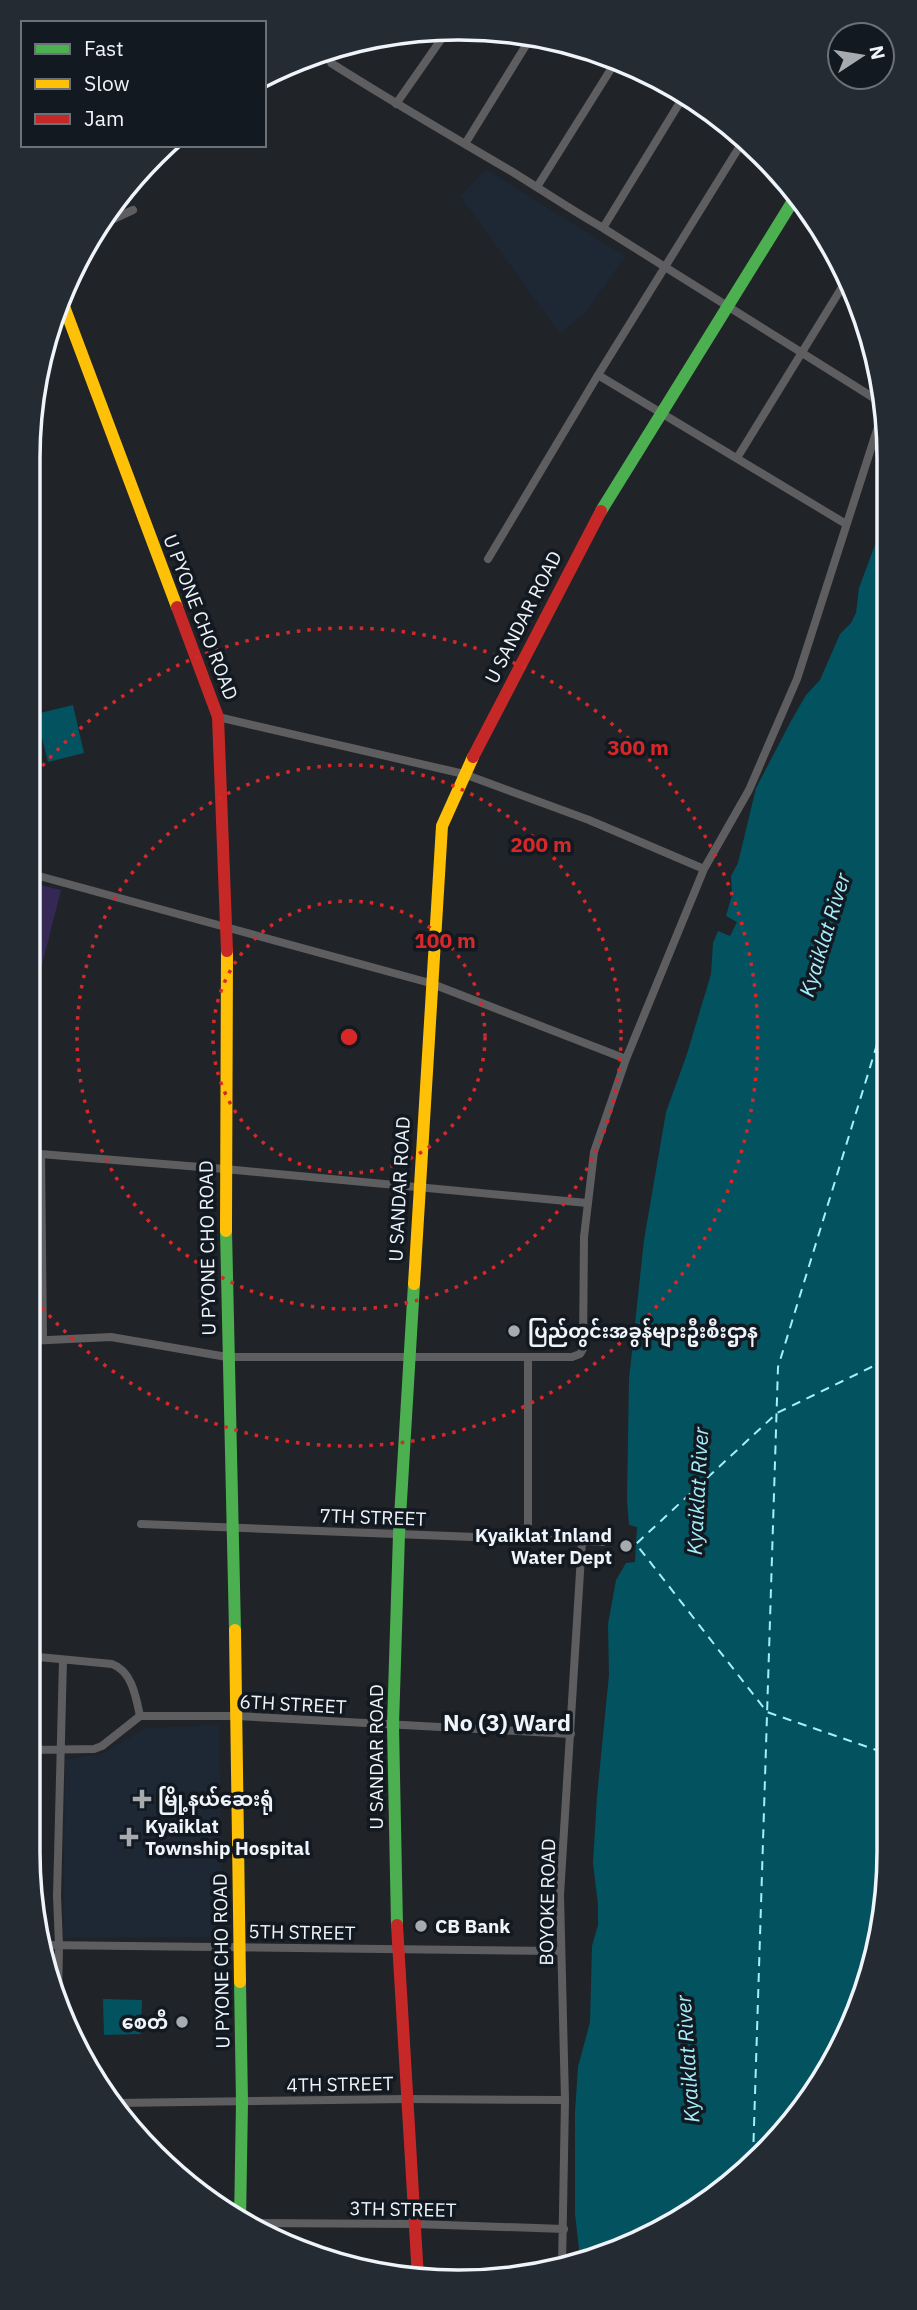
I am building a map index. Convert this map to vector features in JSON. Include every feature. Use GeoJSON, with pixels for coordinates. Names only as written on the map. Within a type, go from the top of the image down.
{"type":"FeatureCollection","features":[{"type":"Feature","properties":{"kind":"main road","name":"U SANDAR ROAD"},"geometry":{"type":"LineString","coordinates":[[417,2267],[398,1948],[393,1725],[399,1534],[430,983],[442,825],[464,774],[595,520],[791,205]]}},
{"type":"Feature","properties":{"kind":"main road","name":"U PYONE CHO ROAD"},"geometry":{"type":"LineString","coordinates":[[66,313],[218,717],[227,926],[227,1357],[237,1716],[241,2209]]}},
{"type":"Feature","properties":{"kind":"street"},"geometry":{"type":"LineString","coordinates":[[397,104],[440,41]]}},
{"type":"Feature","properties":{"kind":"street"},"geometry":{"type":"LineString","coordinates":[[465,144],[526,46]]}},
{"type":"Feature","properties":{"kind":"street"},"geometry":{"type":"LineString","coordinates":[[331,60],[331,63],[537,187],[566,208],[603,228],[872,397]]}},
{"type":"Feature","properties":{"kind":"street"},"geometry":{"type":"LineString","coordinates":[[537,187],[611,69]]}},
{"type":"Feature","properties":{"kind":"street"},"geometry":{"type":"LineString","coordinates":[[603,228],[679,103]]}},
{"type":"Feature","properties":{"kind":"street"},"geometry":{"type":"LineString","coordinates":[[488,559],[739,148]]}},
{"type":"Feature","properties":{"kind":"street"},"geometry":{"type":"LineString","coordinates":[[117,217],[133,210]]}},
{"type":"Feature","properties":{"kind":"street"},"geometry":{"type":"LineString","coordinates":[[737,458],[841,289]]}},
{"type":"Feature","properties":{"kind":"street"},"geometry":{"type":"LineString","coordinates":[[598,375],[846,524]]}},
{"type":"Feature","properties":{"kind":"street"},"geometry":{"type":"LineString","coordinates":[[40,1340],[111,1337],[227,1357],[576,1357],[582,1352],[584,1237],[594,1152],[626,1059],[704,869],[749,790],[797,679],[876,432]]}},
{"type":"Feature","properties":{"kind":"street"},"geometry":{"type":"LineString","coordinates":[[218,717],[464,774],[589,820],[704,869]]}},
{"type":"Feature","properties":{"kind":"street"},"geometry":{"type":"LineString","coordinates":[[40,876],[430,983],[626,1059]]}},
{"type":"Feature","properties":{"kind":"street"},"geometry":{"type":"LineString","coordinates":[[43,1340],[41,1154],[587,1203]]}},
{"type":"Feature","properties":{"kind":"street"},"geometry":{"type":"LineString","coordinates":[[528,1357],[528,1538]]}},
{"type":"Feature","properties":{"kind":"street","name":"7TH STREET"},"geometry":{"type":"LineString","coordinates":[[141,1524],[603,1542]]}},
{"type":"Feature","properties":{"kind":"street","name":"BOYOKE ROAD"},"geometry":{"type":"LineString","coordinates":[[563,2256],[565,2100],[560,1895],[582,1541]]}},
{"type":"Feature","properties":{"kind":"street"},"geometry":{"type":"LineString","coordinates":[[40,1657],[120,1667],[129,1678],[140,1716],[99,1747],[40,1750]]}},
{"type":"Feature","properties":{"kind":"street"},"geometry":{"type":"LineString","coordinates":[[59,1973],[57,1896],[63,1660]]}},
{"type":"Feature","properties":{"kind":"street","name":"6TH STREET"},"geometry":{"type":"LineString","coordinates":[[140,1716],[237,1716],[571,1734]]}},
{"type":"Feature","properties":{"kind":"street","name":"5TH STREET"},"geometry":{"type":"LineString","coordinates":[[51,1945],[560,1951]]}},
{"type":"Feature","properties":{"kind":"street","name":"4TH STREET"},"geometry":{"type":"LineString","coordinates":[[125,2103],[565,2100]]}},
{"type":"Feature","properties":{"kind":"street","name":"3TH STREET"},"geometry":{"type":"LineString","coordinates":[[265,2222],[564,2229]]}},
{"type":"Feature","properties":{"kind":"shaded area"},"geometry":{"type":"Polygon","coordinates":[[[486,169],[625,256],[588,310],[560,334],[460,196],[486,169]]]}},
{"type":"Feature","properties":{"kind":"shaded area"},"geometry":{"type":"Polygon","coordinates":[[[40,885],[61,890],[40,973],[40,885]]]}},
{"type":"Feature","properties":{"kind":"shaded area","name":"မြို့နယ်ဆေးရုံ"},"geometry":{"type":"Polygon","coordinates":[[[219,1725],[223,1937],[63,1938],[65,1759],[102,1754],[145,1728],[219,1725]]]}},
{"type":"Feature","properties":{"kind":"water","name":"Kyaiklat River"},"geometry":{"type":"Polygon","coordinates":[[[877,539],[877,1852],[869,1933],[855,1986],[834,2036],[806,2084],[773,2127],[734,2166],[668,2214],[619,2238],[579,2252],[575,2214],[575,2112],[578,2067],[590,2022],[592,1946],[598,1925],[593,1863],[609,1675],[608,1624],[616,1580],[626,1563],[635,1562],[637,1527],[629,1525],[627,1500],[629,1379],[644,1240],[666,1112],[711,974],[713,943],[718,931],[730,936],[737,922],[726,916],[732,895],[731,876],[738,863],[756,788],[806,695],[820,680],[840,634],[851,623],[856,613],[859,588],[877,539]]]}},
{"type":"Feature","properties":{"kind":"water"},"geometry":{"type":"Polygon","coordinates":[[[73,705],[84,753],[48,762],[40,730],[40,713],[73,705]]]}},
{"type":"Feature","properties":{"kind":"water"},"geometry":{"type":"Polygon","coordinates":[[[103,1999],[142,2000],[141,2034],[104,2035],[103,1999]]]}},
{"type":"Feature","properties":{"kind":"ferry route"},"geometry":{"type":"LineString","coordinates":[[753,2148],[778,1367],[877,1045]]}},
{"type":"Feature","properties":{"kind":"ferry route"},"geometry":{"type":"LineString","coordinates":[[877,1364],[777,1413],[636,1544],[767,1712],[877,1750]]}},
{"type":"Feature","properties":{"kind":"traffic: fast"},"geometry":{"type":"LineString","coordinates":[[601,511],[791,205]]}},
{"type":"Feature","properties":{"kind":"traffic: fast"},"geometry":{"type":"LineString","coordinates":[[226,1231],[235,1630]]}},
{"type":"Feature","properties":{"kind":"traffic: fast"},"geometry":{"type":"LineString","coordinates":[[397,1925],[393,1725],[399,1534],[414,1284]]}},
{"type":"Feature","properties":{"kind":"traffic: fast"},"geometry":{"type":"LineString","coordinates":[[240,1982],[240,2208]]}},
{"type":"Feature","properties":{"kind":"traffic: slow"},"geometry":{"type":"LineString","coordinates":[[66,313],[177,607]]}},
{"type":"Feature","properties":{"kind":"traffic: slow"},"geometry":{"type":"LineString","coordinates":[[414,1284],[442,826],[473,757]]}},
{"type":"Feature","properties":{"kind":"traffic: slow"},"geometry":{"type":"LineString","coordinates":[[226,1231],[227,951]]}},
{"type":"Feature","properties":{"kind":"traffic: slow"},"geometry":{"type":"LineString","coordinates":[[235,1630],[240,1982]]}},
{"type":"Feature","properties":{"kind":"traffic: jam"},"geometry":{"type":"LineString","coordinates":[[473,757],[601,511]]}},
{"type":"Feature","properties":{"kind":"traffic: jam"},"geometry":{"type":"LineString","coordinates":[[177,607],[218,717],[227,951]]}},
{"type":"Feature","properties":{"kind":"traffic: jam"},"geometry":{"type":"LineString","coordinates":[[397,1925],[417,2267]]}},
{"type":"Feature","properties":{"kind":"place","name":"ပြည်တွင်းအခွန်များဦးစီးဌာန"},"geometry":{"type":"Point","coordinates":[514,1331]}},
{"type":"Feature","properties":{"kind":"place","name":"Kyaiklat Inland Water Dept"},"geometry":{"type":"Point","coordinates":[626,1546]}},
{"type":"Feature","properties":{"kind":"place","name":"မြို့နယ်ဆေးရုံ"},"geometry":{"type":"Point","coordinates":[142,1799]}},
{"type":"Feature","properties":{"kind":"place","name":"Kyaiklat Township Hospital"},"geometry":{"type":"Point","coordinates":[129,1837]}},
{"type":"Feature","properties":{"kind":"place","name":"CB Bank"},"geometry":{"type":"Point","coordinates":[421,1926]}},
{"type":"Feature","properties":{"kind":"place","name":"စေတီ"},"geometry":{"type":"Point","coordinates":[182,2022]}},
{"type":"Feature","properties":{"kind":"district","name":"No (3) Ward"},"geometry":{"type":"Point","coordinates":[507,1723]}}]}
